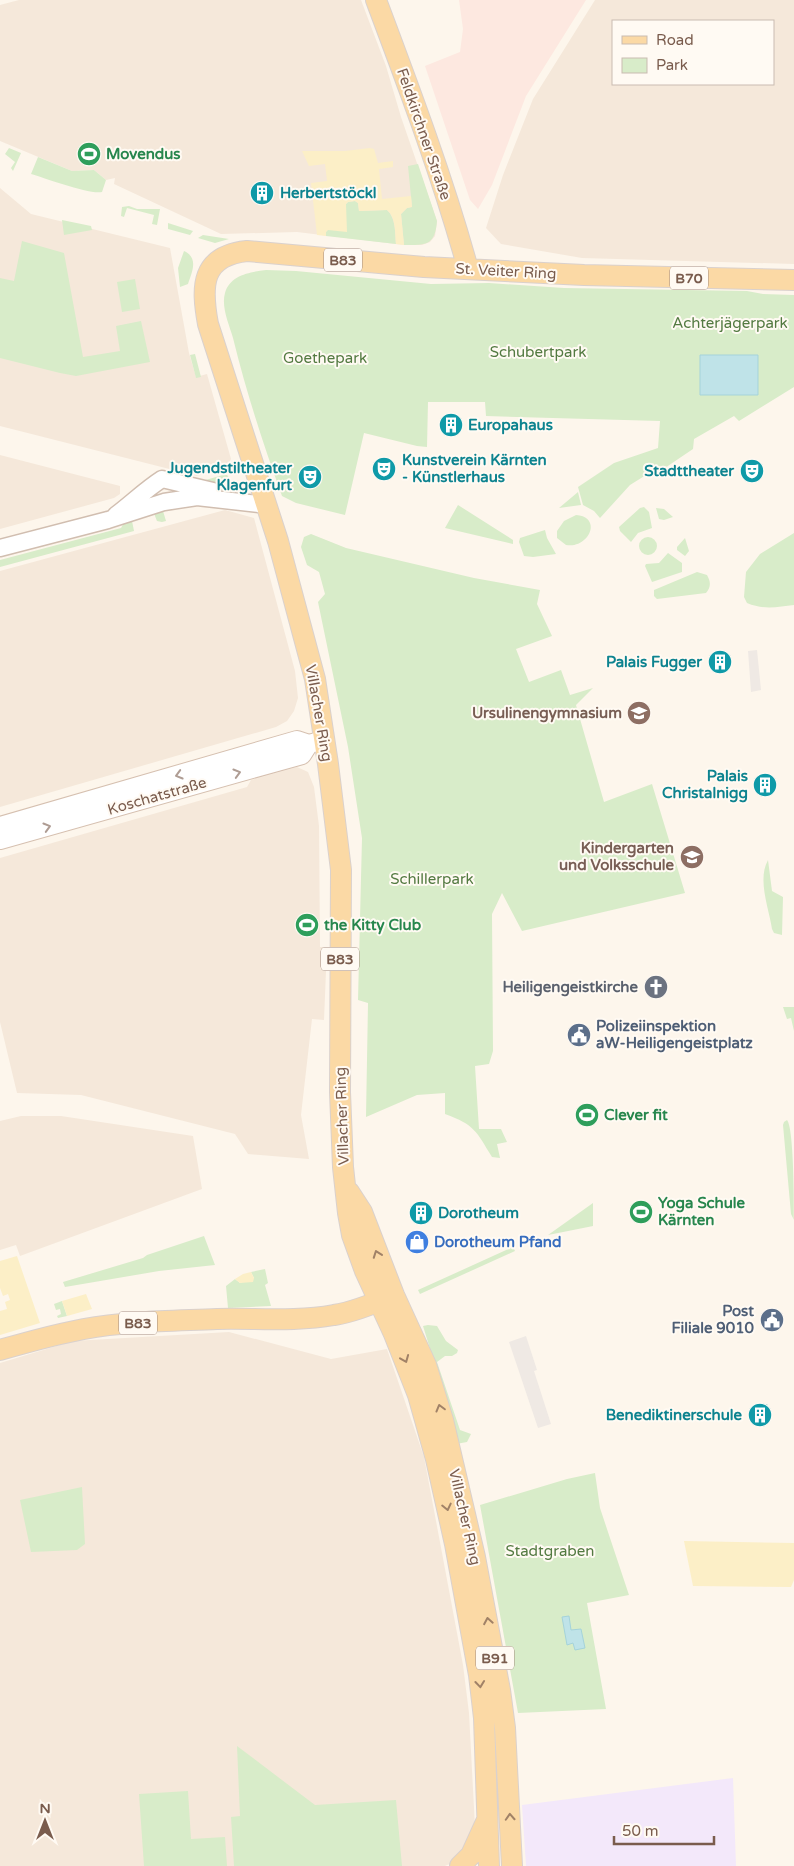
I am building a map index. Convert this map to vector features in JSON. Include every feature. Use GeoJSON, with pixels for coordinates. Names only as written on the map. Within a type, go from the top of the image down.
{"type":"FeatureCollection","features":[{"type":"Feature","properties":{"kind":"main road","name":"Feldkirchner Straße"},"geometry":{"type":"LineString","coordinates":[[376,0],[415,105],[468,269]]}},
{"type":"Feature","properties":{"kind":"main road","name":"St. Veiter Ring"},"geometry":{"type":"LineString","coordinates":[[219,259],[234,253],[268,252],[403,266],[584,275],[794,280]]}},
{"type":"Feature","properties":{"kind":"main road","name":"Villacher Ring"},"geometry":{"type":"LineString","coordinates":[[219,259],[209,272],[204,287],[204,302],[208,324],[267,505],[315,679],[317,742],[341,870],[340,1092],[343,1167],[352,1235],[365,1271],[422,1357],[435,1391],[487,1616],[506,1728],[512,1866]]}},
{"type":"Feature","properties":{"kind":"main road","name":"Koschatstraße"},"geometry":{"type":"LineString","coordinates":[[0,826],[298,740],[317,742]]}},
{"type":"Feature","properties":{"kind":"main road","name":"Koschatstraße"},"geometry":{"type":"LineString","coordinates":[[0,840],[302,755],[317,742]]}},
{"type":"Feature","properties":{"kind":"main road","name":"Villacher Ring"},"geometry":{"type":"LineString","coordinates":[[389,1305],[418,1395],[436,1460],[455,1544],[479,1675],[484,1718],[489,1866]]}},
{"type":"Feature","properties":{"kind":"main road"},"geometry":{"type":"LineString","coordinates":[[279,1320],[333,1316],[389,1305]]}},
{"type":"Feature","properties":{"kind":"main road","name":"B83"},"geometry":{"type":"LineString","coordinates":[[0,1350],[86,1328],[116,1325],[219,1319],[279,1320],[304,1327],[323,1328],[359,1323],[389,1305]]}},
{"type":"Feature","properties":{"kind":"main road"},"geometry":{"type":"LineString","coordinates":[[460,1866],[471,1855],[487,1820]]}},
{"type":"Feature","properties":{"kind":"street"},"geometry":{"type":"LineString","coordinates":[[108,520],[162,479],[267,505]]}},
{"type":"Feature","properties":{"kind":"street"},"geometry":{"type":"LineString","coordinates":[[0,548],[108,520],[164,502],[197,497],[267,505]]}},
{"type":"Feature","properties":{"kind":"shaded area"},"geometry":{"type":"Polygon","coordinates":[[[19,0],[361,0],[386,66],[401,117],[437,221],[435,236],[430,242],[422,245],[404,245],[297,232],[221,234],[114,184],[115,178],[106,180],[94,170],[72,171],[0,141],[0,5],[19,0]]]}},
{"type":"Feature","properties":{"kind":"shaded area"},"geometry":{"type":"Polygon","coordinates":[[[459,0],[586,0],[526,96],[492,185],[478,209],[470,200],[425,66],[460,52],[463,29],[459,0]]]}},
{"type":"Feature","properties":{"kind":"shaded area"},"geometry":{"type":"Polygon","coordinates":[[[595,0],[794,0],[794,264],[582,258],[501,244],[486,228],[503,175],[533,99],[595,0]]]}},
{"type":"Feature","properties":{"kind":"shaded area"},"geometry":{"type":"Polygon","coordinates":[[[0,188],[31,214],[170,248],[189,353],[196,377],[207,374],[231,459],[226,468],[197,476],[0,426],[0,188]]]}},
{"type":"Feature","properties":{"kind":"shaded area"},"geometry":{"type":"Polygon","coordinates":[[[0,455],[120,486],[120,494],[114,498],[0,529],[0,455]]]}},
{"type":"Feature","properties":{"kind":"shaded area"},"geometry":{"type":"Polygon","coordinates":[[[225,510],[254,518],[295,671],[298,698],[294,711],[287,721],[276,727],[0,807],[0,571],[225,510]]]}},
{"type":"Feature","properties":{"kind":"shaded area"},"geometry":{"type":"Polygon","coordinates":[[[757,650],[761,690],[751,692],[748,651],[757,650]]]}},
{"type":"Feature","properties":{"kind":"shaded area"},"geometry":{"type":"Polygon","coordinates":[[[297,767],[308,772],[314,787],[319,826],[320,947],[327,947],[324,1020],[312,1019],[301,1115],[309,1159],[248,1154],[235,1134],[81,1095],[17,1093],[0,1022],[0,858],[247,787],[251,780],[297,767]]]}},
{"type":"Feature","properties":{"kind":"shaded area"},"geometry":{"type":"Polygon","coordinates":[[[21,1116],[61,1116],[193,1136],[202,1189],[20,1256],[16,1245],[0,1250],[0,1121],[21,1116]]]}},
{"type":"Feature","properties":{"kind":"shaded area"},"geometry":{"type":"Polygon","coordinates":[[[229,1332],[331,1359],[387,1349],[424,1457],[463,1665],[469,1713],[474,1835],[452,1863],[445,1866],[0,1866],[0,1363],[73,1341],[229,1332]]]}},
{"type":"Feature","properties":{"kind":"shaded area"},"geometry":{"type":"Polygon","coordinates":[[[526,1336],[537,1370],[534,1371],[551,1424],[538,1428],[509,1342],[526,1336]]]}},
{"type":"Feature","properties":{"kind":"shaded area"},"geometry":{"type":"Polygon","coordinates":[[[733,1778],[736,1866],[526,1866],[522,1805],[733,1778]]]}},
{"type":"Feature","properties":{"kind":"green space"},"geometry":{"type":"Polygon","coordinates":[[[9,148],[21,153],[13,171],[11,168],[15,162],[5,154],[9,148]]]}},
{"type":"Feature","properties":{"kind":"green space"},"geometry":{"type":"Polygon","coordinates":[[[38,157],[72,171],[94,170],[106,180],[102,192],[78,189],[31,174],[38,157]]]}},
{"type":"Feature","properties":{"kind":"green space"},"geometry":{"type":"Polygon","coordinates":[[[418,164],[437,221],[436,229],[431,240],[424,244],[404,245],[401,214],[407,208],[412,207],[408,166],[418,164]]]}},
{"type":"Feature","properties":{"kind":"green space"},"geometry":{"type":"Polygon","coordinates":[[[355,201],[358,203],[359,211],[387,210],[390,213],[394,221],[396,244],[326,236],[326,232],[346,204],[355,201]]]}},
{"type":"Feature","properties":{"kind":"green space"},"geometry":{"type":"Polygon","coordinates":[[[129,206],[137,209],[160,209],[157,225],[152,224],[154,215],[127,208],[124,217],[121,216],[122,207],[129,206]]]}},
{"type":"Feature","properties":{"kind":"green space"},"geometry":{"type":"Polygon","coordinates":[[[62,220],[91,226],[92,230],[64,235],[62,220]]]}},
{"type":"Feature","properties":{"kind":"green space"},"geometry":{"type":"Polygon","coordinates":[[[168,223],[193,231],[190,235],[168,229],[168,223]]]}},
{"type":"Feature","properties":{"kind":"green space"},"geometry":{"type":"Polygon","coordinates":[[[203,235],[229,239],[215,243],[198,238],[203,235]]]}},
{"type":"Feature","properties":{"kind":"green space"},"geometry":{"type":"Polygon","coordinates":[[[22,241],[64,253],[83,357],[120,351],[116,326],[141,321],[150,362],[76,376],[0,358],[0,278],[14,281],[22,241]]]}},
{"type":"Feature","properties":{"kind":"green space"},"geometry":{"type":"Polygon","coordinates":[[[184,251],[192,257],[193,266],[188,284],[180,287],[178,268],[184,251]]]}},
{"type":"Feature","properties":{"kind":"green space"},"geometry":{"type":"Polygon","coordinates":[[[266,270],[296,271],[431,284],[489,283],[564,288],[747,291],[763,294],[794,295],[794,387],[739,421],[734,416],[694,439],[693,449],[650,478],[646,475],[630,485],[600,518],[594,511],[583,505],[578,487],[614,463],[658,448],[660,421],[486,416],[485,402],[428,402],[427,447],[364,433],[345,515],[296,503],[282,496],[249,398],[226,316],[224,298],[231,282],[236,278],[247,273],[266,270]]]}},
{"type":"Feature","properties":{"kind":"green space"},"geometry":{"type":"Polygon","coordinates":[[[135,279],[140,309],[122,312],[117,282],[135,279]]]}},
{"type":"Feature","properties":{"kind":"green space"},"geometry":{"type":"Polygon","coordinates":[[[195,354],[201,377],[196,378],[190,355],[195,354]]]}},
{"type":"Feature","properties":{"kind":"green space"},"geometry":{"type":"Polygon","coordinates":[[[227,475],[231,480],[217,485],[202,481],[227,475]]]}},
{"type":"Feature","properties":{"kind":"green space"},"geometry":{"type":"Polygon","coordinates":[[[578,492],[581,505],[559,508],[578,492]]]}},
{"type":"Feature","properties":{"kind":"green space"},"geometry":{"type":"Polygon","coordinates":[[[458,505],[513,540],[513,544],[445,528],[458,505]]]}},
{"type":"Feature","properties":{"kind":"green space"},"geometry":{"type":"Polygon","coordinates":[[[644,507],[649,512],[652,528],[638,533],[631,542],[620,531],[619,527],[640,508],[644,507]]]}},
{"type":"Feature","properties":{"kind":"green space"},"geometry":{"type":"Polygon","coordinates":[[[656,508],[664,509],[673,517],[664,520],[659,519],[656,508]]]}},
{"type":"Feature","properties":{"kind":"green space"},"geometry":{"type":"Polygon","coordinates":[[[153,511],[163,511],[166,521],[157,521],[153,511]]]}},
{"type":"Feature","properties":{"kind":"green space"},"geometry":{"type":"Polygon","coordinates":[[[576,515],[584,517],[589,521],[591,526],[590,532],[581,542],[574,545],[566,545],[557,538],[557,531],[564,521],[576,515]]]}},
{"type":"Feature","properties":{"kind":"green space"},"geometry":{"type":"Polygon","coordinates":[[[125,521],[132,521],[134,531],[0,567],[0,560],[121,528],[125,521]]]}},
{"type":"Feature","properties":{"kind":"green space"},"geometry":{"type":"Polygon","coordinates":[[[545,530],[547,538],[556,554],[533,557],[524,556],[519,542],[520,538],[545,530]]]}},
{"type":"Feature","properties":{"kind":"green space"},"geometry":{"type":"Polygon","coordinates":[[[794,533],[794,605],[765,607],[747,603],[744,597],[746,572],[760,554],[794,533]]]}},
{"type":"Feature","properties":{"kind":"green space","name":"Schillerpark"},"geometry":{"type":"Polygon","coordinates":[[[311,534],[346,548],[474,578],[540,590],[537,604],[552,636],[516,649],[529,682],[561,670],[570,695],[593,688],[576,705],[604,802],[652,784],[685,893],[522,931],[502,893],[492,914],[493,1051],[489,1064],[475,1066],[479,1129],[501,1129],[507,1142],[497,1144],[500,1158],[492,1157],[478,1135],[469,1126],[445,1114],[445,1093],[417,1095],[366,1117],[368,1003],[358,1000],[362,838],[348,747],[318,602],[325,594],[319,572],[307,565],[301,547],[304,537],[311,534]]]}},
{"type":"Feature","properties":{"kind":"green space"},"geometry":{"type":"Polygon","coordinates":[[[648,537],[654,540],[657,546],[654,552],[648,555],[642,552],[639,546],[642,540],[648,537]]]}},
{"type":"Feature","properties":{"kind":"green space"},"geometry":{"type":"Polygon","coordinates":[[[685,538],[689,551],[685,556],[677,550],[677,547],[685,538]]]}},
{"type":"Feature","properties":{"kind":"green space"},"geometry":{"type":"Polygon","coordinates":[[[668,553],[682,563],[682,572],[652,582],[645,566],[646,564],[659,563],[668,553]]]}},
{"type":"Feature","properties":{"kind":"green space"},"geometry":{"type":"Polygon","coordinates":[[[697,572],[707,575],[710,582],[710,587],[706,593],[657,599],[654,596],[654,590],[697,572]]]}},
{"type":"Feature","properties":{"kind":"green space"},"geometry":{"type":"Polygon","coordinates":[[[768,860],[772,891],[783,897],[782,935],[774,933],[772,929],[765,894],[764,876],[768,860]]]}},
{"type":"Feature","properties":{"kind":"green space"},"geometry":{"type":"Polygon","coordinates":[[[783,1007],[794,1007],[794,1031],[791,1018],[787,1019],[783,1007]]]}},
{"type":"Feature","properties":{"kind":"green space"},"geometry":{"type":"Polygon","coordinates":[[[787,1120],[792,1151],[794,1220],[791,1214],[783,1125],[787,1120]]]}},
{"type":"Feature","properties":{"kind":"green space"},"geometry":{"type":"Polygon","coordinates":[[[593,1203],[593,1226],[548,1235],[593,1203]]]}},
{"type":"Feature","properties":{"kind":"green space"},"geometry":{"type":"Polygon","coordinates":[[[204,1236],[215,1265],[159,1271],[65,1287],[63,1282],[143,1258],[204,1236]]]}},
{"type":"Feature","properties":{"kind":"green space"},"geometry":{"type":"Polygon","coordinates":[[[513,1247],[515,1251],[420,1294],[418,1290],[513,1247]]]}},
{"type":"Feature","properties":{"kind":"green space"},"geometry":{"type":"Polygon","coordinates":[[[265,1269],[268,1283],[265,1285],[271,1306],[228,1308],[226,1286],[235,1279],[240,1283],[254,1278],[251,1272],[265,1269]]]}},
{"type":"Feature","properties":{"kind":"green space"},"geometry":{"type":"Polygon","coordinates":[[[62,1301],[67,1316],[58,1318],[57,1316],[61,1314],[60,1309],[56,1310],[54,1304],[62,1301]]]}},
{"type":"Feature","properties":{"kind":"green space"},"geometry":{"type":"Polygon","coordinates":[[[423,1326],[437,1326],[446,1341],[458,1350],[452,1356],[445,1356],[437,1362],[460,1430],[471,1434],[467,1442],[456,1444],[423,1326]]]}},
{"type":"Feature","properties":{"kind":"green space","name":"Stadtgraben"},"geometry":{"type":"Polygon","coordinates":[[[595,1473],[600,1508],[629,1595],[587,1603],[606,1709],[518,1713],[480,1505],[567,1479],[595,1473]]]}},
{"type":"Feature","properties":{"kind":"green space"},"geometry":{"type":"Polygon","coordinates":[[[82,1487],[85,1544],[77,1550],[31,1552],[20,1500],[82,1487]]]}},
{"type":"Feature","properties":{"kind":"green space"},"geometry":{"type":"Polygon","coordinates":[[[237,1746],[315,1805],[396,1800],[402,1866],[234,1866],[231,1817],[240,1816],[237,1746]]]}},
{"type":"Feature","properties":{"kind":"green space"},"geometry":{"type":"Polygon","coordinates":[[[188,1791],[191,1839],[225,1837],[227,1866],[144,1866],[139,1794],[188,1791]]]}},
{"type":"Feature","properties":{"kind":"sand"},"geometry":{"type":"Polygon","coordinates":[[[374,149],[378,163],[393,161],[393,167],[379,169],[382,199],[411,196],[412,207],[407,208],[401,214],[404,245],[396,244],[394,221],[387,210],[359,211],[358,203],[355,201],[346,204],[347,232],[328,230],[326,236],[317,235],[311,183],[327,181],[325,164],[309,166],[302,151],[345,151],[374,149]]]}},
{"type":"Feature","properties":{"kind":"sand"},"geometry":{"type":"Polygon","coordinates":[[[17,1256],[40,1323],[0,1335],[0,1311],[7,1309],[5,1302],[10,1300],[8,1294],[3,1296],[0,1288],[0,1261],[17,1256]]]}},
{"type":"Feature","properties":{"kind":"sand"},"geometry":{"type":"Polygon","coordinates":[[[251,1272],[254,1278],[253,1282],[240,1283],[235,1279],[243,1274],[251,1272]]]}},
{"type":"Feature","properties":{"kind":"sand"},"geometry":{"type":"Polygon","coordinates":[[[86,1294],[92,1309],[67,1316],[62,1301],[86,1294]]]}},
{"type":"Feature","properties":{"kind":"sand"},"geometry":{"type":"Polygon","coordinates":[[[684,1541],[794,1543],[794,1580],[791,1587],[693,1586],[684,1541]]]}},
{"type":"Feature","properties":{"kind":"water"},"geometry":{"type":"Polygon","coordinates":[[[700,355],[758,355],[758,395],[700,395],[700,355]]]}},
{"type":"Feature","properties":{"kind":"water"},"geometry":{"type":"Polygon","coordinates":[[[569,1616],[571,1630],[581,1629],[585,1648],[575,1650],[573,1643],[567,1645],[562,1617],[569,1616]]]}},
{"type":"Feature","properties":{"kind":"place","name":"Movendus"},"geometry":{"type":"Point","coordinates":[89,154]}},
{"type":"Feature","properties":{"kind":"place","name":"Herbertstöckl"},"geometry":{"type":"Point","coordinates":[262,193]}},
{"type":"Feature","properties":{"kind":"place","name":"Europahaus"},"geometry":{"type":"Point","coordinates":[451,425]}},
{"type":"Feature","properties":{"kind":"place","name":"Kunstverein Kärnten - Künstlerhaus"},"geometry":{"type":"Point","coordinates":[384,469]}},
{"type":"Feature","properties":{"kind":"place","name":"Stadttheater"},"geometry":{"type":"Point","coordinates":[752,471]}},
{"type":"Feature","properties":{"kind":"place","name":"Jugendstiltheater Klagenfurt"},"geometry":{"type":"Point","coordinates":[310,477]}},
{"type":"Feature","properties":{"kind":"place","name":"Palais Fugger"},"geometry":{"type":"Point","coordinates":[720,662]}},
{"type":"Feature","properties":{"kind":"place","name":"Ursulinengymnasium"},"geometry":{"type":"Point","coordinates":[639,713]}},
{"type":"Feature","properties":{"kind":"place","name":"Palais Christalnigg"},"geometry":{"type":"Point","coordinates":[765,785]}},
{"type":"Feature","properties":{"kind":"place","name":"Kindergarten und Volksschule"},"geometry":{"type":"Point","coordinates":[692,857]}},
{"type":"Feature","properties":{"kind":"place","name":"the Kitty Club"},"geometry":{"type":"Point","coordinates":[307,925]}},
{"type":"Feature","properties":{"kind":"place","name":"Heiligengeistkirche"},"geometry":{"type":"Point","coordinates":[656,987]}},
{"type":"Feature","properties":{"kind":"place","name":"Polizeiinspektion aW-Heiligengeistplatz"},"geometry":{"type":"Point","coordinates":[579,1035]}},
{"type":"Feature","properties":{"kind":"place","name":"Clever fit"},"geometry":{"type":"Point","coordinates":[587,1115]}},
{"type":"Feature","properties":{"kind":"place","name":"Yoga Schule Kärnten"},"geometry":{"type":"Point","coordinates":[641,1212]}},
{"type":"Feature","properties":{"kind":"place","name":"Dorotheum"},"geometry":{"type":"Point","coordinates":[421,1213]}},
{"type":"Feature","properties":{"kind":"place","name":"Dorotheum Pfand"},"geometry":{"type":"Point","coordinates":[417,1242]}},
{"type":"Feature","properties":{"kind":"place","name":"Post Filiale 9010"},"geometry":{"type":"Point","coordinates":[772,1320]}},
{"type":"Feature","properties":{"kind":"place","name":"Benediktinerschule"},"geometry":{"type":"Point","coordinates":[760,1415]}},
{"type":"Feature","properties":{"kind":"park label","name":"Achterjägerpark"},"geometry":{"type":"Point","coordinates":[730,323]}},
{"type":"Feature","properties":{"kind":"park label","name":"Schubertpark"},"geometry":{"type":"Point","coordinates":[538,352]}},
{"type":"Feature","properties":{"kind":"park label","name":"Goethepark"},"geometry":{"type":"Point","coordinates":[325,358]}}]}
